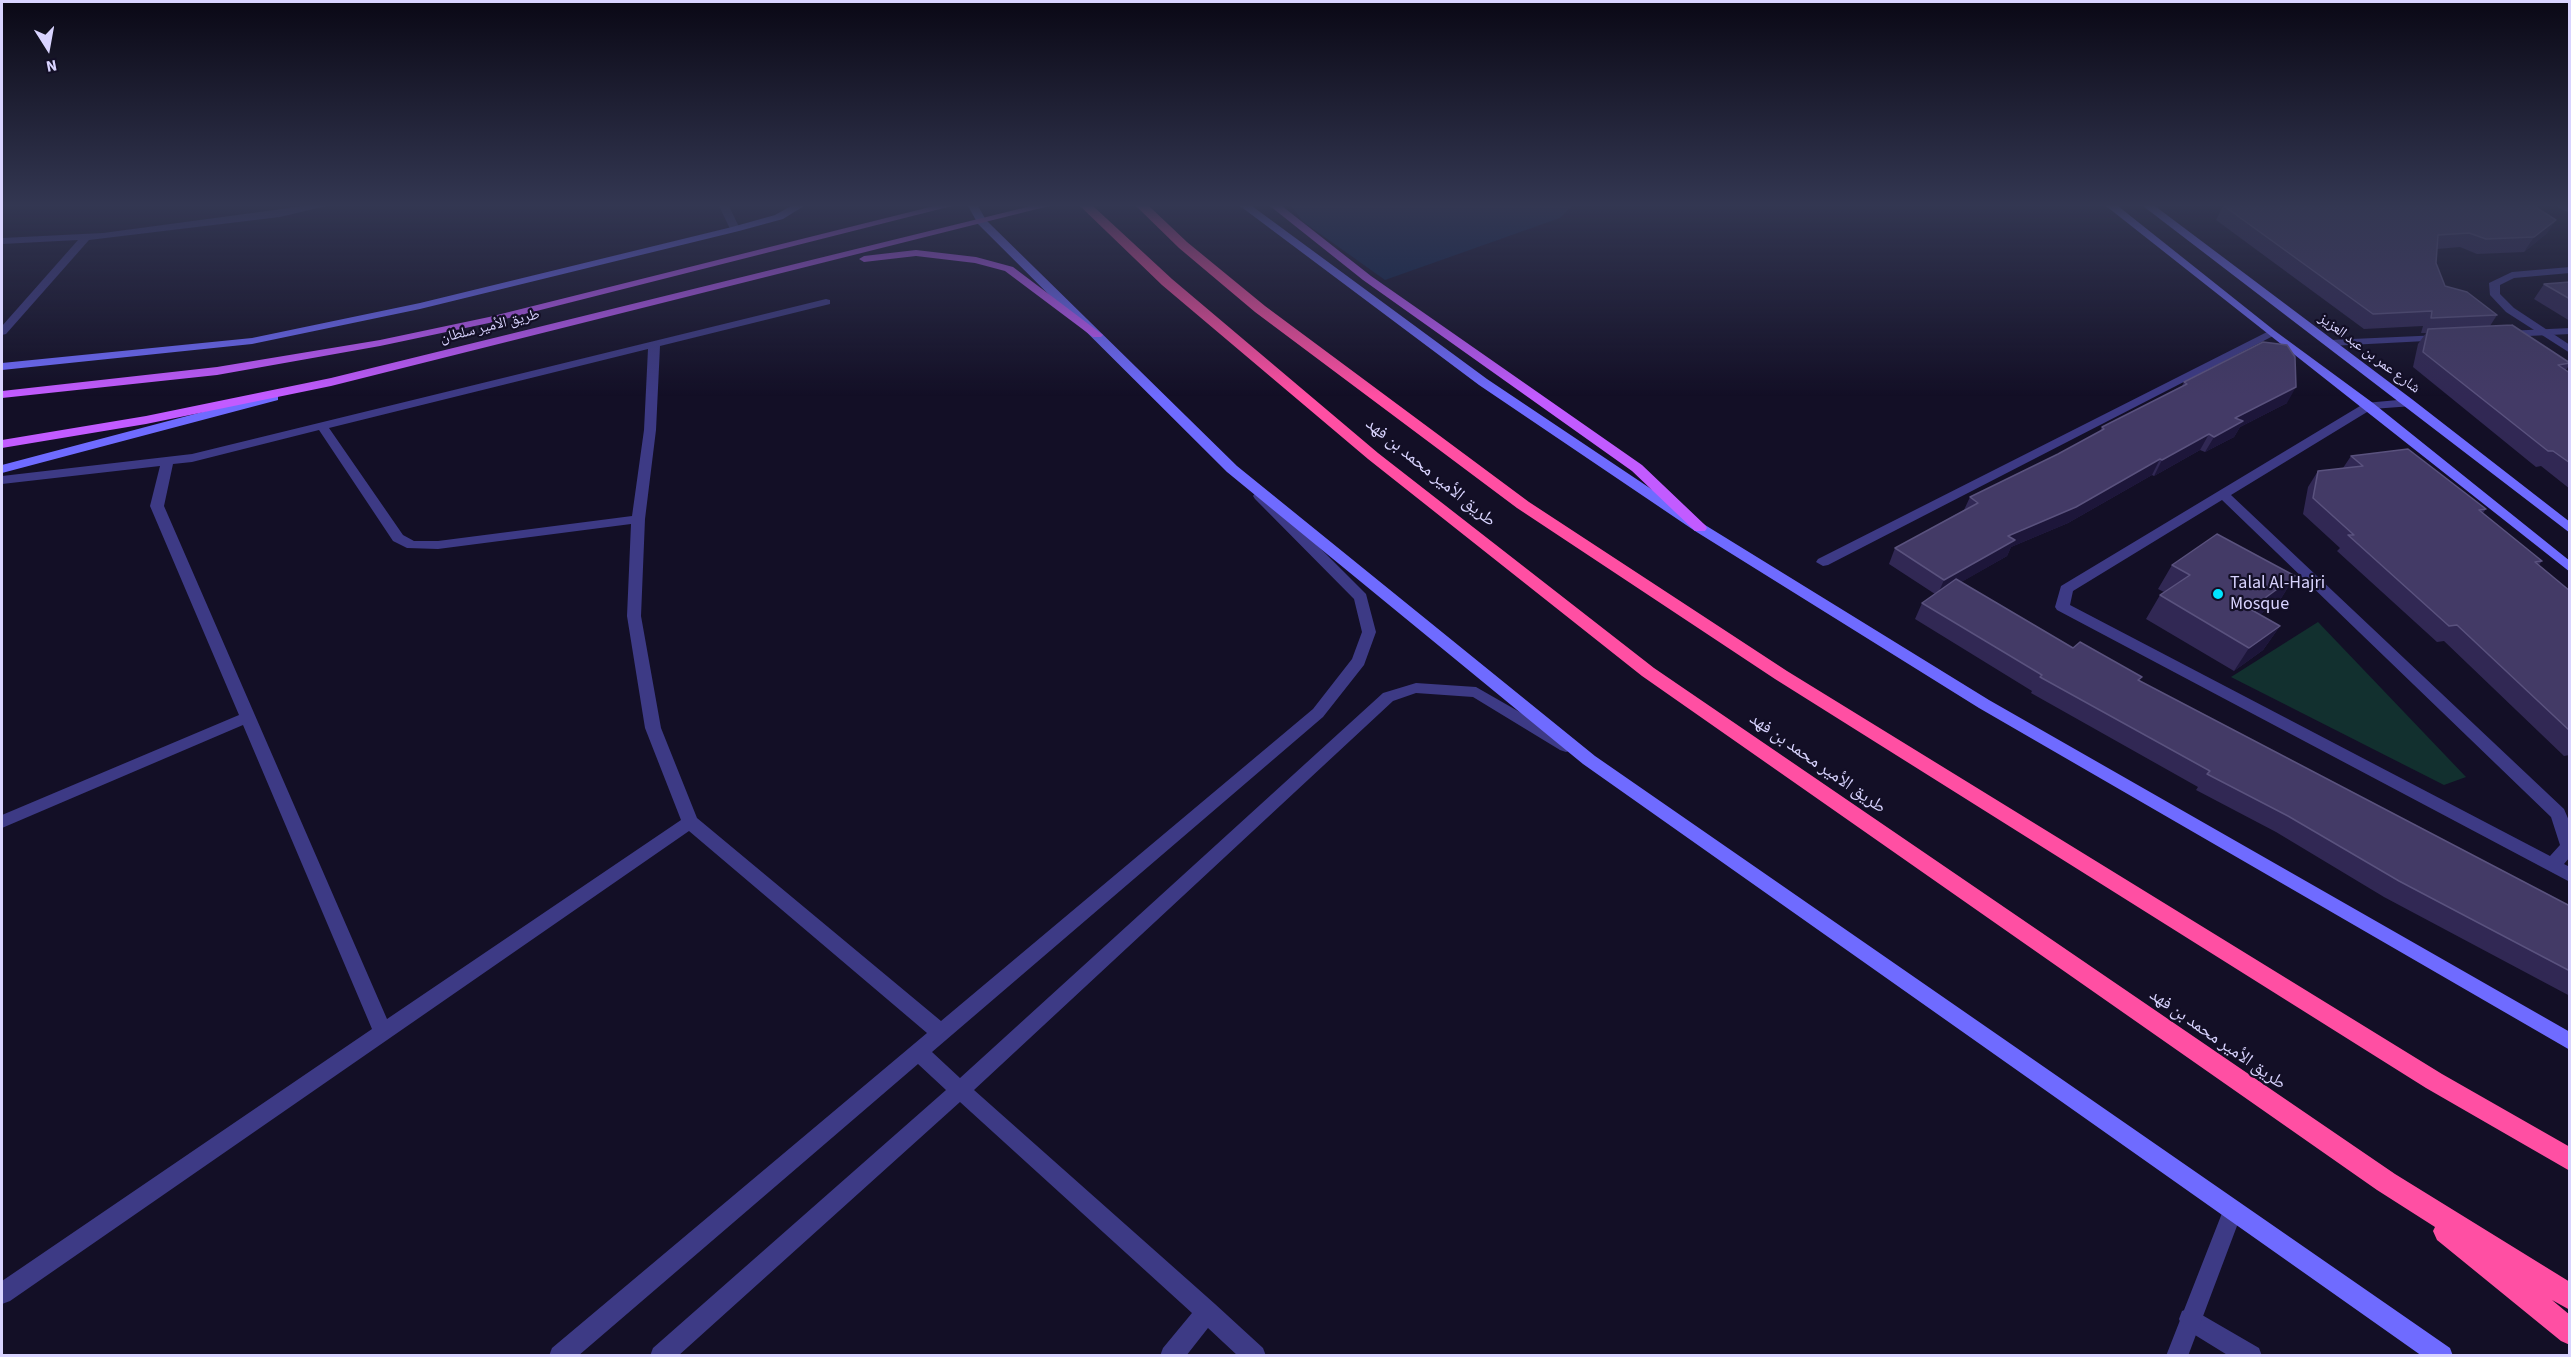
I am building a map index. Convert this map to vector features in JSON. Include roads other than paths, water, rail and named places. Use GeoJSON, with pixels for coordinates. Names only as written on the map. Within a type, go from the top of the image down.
{"type":"FeatureCollection","features":[{"type":"Feature","properties":{"kind":"highway","name":"طريق الأمير محمد بن فهد"},"geometry":{"type":"LineString","coordinates":[[1154,269],[1373,456],[1648,672],[2386,1182],[2570,1297]]}},
{"type":"Feature","properties":{"kind":"highway","name":"طريق الأمير محمد بن فهد"},"geometry":{"type":"LineString","coordinates":[[1212,269],[1260,309],[1523,505],[1791,681],[2414,1069],[2570,1160]]}},
{"type":"Feature","properties":{"kind":"highway"},"geometry":{"type":"LineString","coordinates":[[2386,1182],[2570,1332]]}},
{"type":"Feature","properties":{"kind":"main road"},"geometry":{"type":"LineString","coordinates":[[2,367],[252,341],[420,306],[570,269]]}},
{"type":"Feature","properties":{"kind":"main road","name":"طريق الأمير سلطان"},"geometry":{"type":"LineString","coordinates":[[2,395],[217,370],[369,345],[489,320],[695,269]]}},
{"type":"Feature","properties":{"kind":"main road","name":"طريق الأمير سلطان"},"geometry":{"type":"LineString","coordinates":[[2,444],[146,420],[331,382],[788,269]]}},
{"type":"Feature","properties":{"kind":"main road"},"geometry":{"type":"LineString","coordinates":[[740,281],[804,269]]}},
{"type":"Feature","properties":{"kind":"main road"},"geometry":{"type":"LineString","coordinates":[[1009,269],[1097,335]]}},
{"type":"Feature","properties":{"kind":"main road"},"geometry":{"type":"LineString","coordinates":[[1030,269],[1232,469],[1589,760],[2442,1356]]}},
{"type":"Feature","properties":{"kind":"main road"},"geometry":{"type":"LineString","coordinates":[[1331,269],[1483,382],[1700,528],[1984,704],[2570,1042]]}},
{"type":"Feature","properties":{"kind":"main road"},"geometry":{"type":"LineString","coordinates":[[1356,269],[1637,468],[1700,528]]}},
{"type":"Feature","properties":{"kind":"main road"},"geometry":{"type":"LineString","coordinates":[[2190,269],[2368,406],[2570,568]]}},
{"type":"Feature","properties":{"kind":"main road","name":"شارع عمر بن عبد العزيز"},"geometry":{"type":"LineString","coordinates":[[2232,269],[2409,403],[2570,529]]}},
{"type":"Feature","properties":{"kind":"main road"},"geometry":{"type":"LineString","coordinates":[[2,385],[217,370]]}},
{"type":"Feature","properties":{"kind":"main road"},"geometry":{"type":"LineString","coordinates":[[2,469],[331,382]]}},
{"type":"Feature","properties":{"kind":"street"},"geometry":{"type":"LineString","coordinates":[[2,332],[57,269]]}},
{"type":"Feature","properties":{"kind":"street"},"geometry":{"type":"LineString","coordinates":[[2570,270],[2512,275],[2494,283],[2495,295],[2510,310],[2570,350]]}},
{"type":"Feature","properties":{"kind":"street"},"geometry":{"type":"LineString","coordinates":[[2,480],[192,458],[826,302]]}},
{"type":"Feature","properties":{"kind":"street"},"geometry":{"type":"LineString","coordinates":[[2496,335],[2570,331]]}},
{"type":"Feature","properties":{"kind":"street"},"geometry":{"type":"LineString","coordinates":[[1823,562],[2271,333]]}},
{"type":"Feature","properties":{"kind":"street"},"geometry":{"type":"LineString","coordinates":[[2330,344],[2448,337]]}},
{"type":"Feature","properties":{"kind":"street"},"geometry":{"type":"LineString","coordinates":[[654,345],[650,430],[638,519],[634,616],[653,728],[690,822],[941,1033]]}},
{"type":"Feature","properties":{"kind":"street"},"geometry":{"type":"LineString","coordinates":[[2409,403],[2368,406],[2066,589],[2062,607],[2570,875]]}},
{"type":"Feature","properties":{"kind":"street"},"geometry":{"type":"LineString","coordinates":[[322,426],[398,538],[412,545],[438,545],[638,519]]}},
{"type":"Feature","properties":{"kind":"street"},"geometry":{"type":"LineString","coordinates":[[167,461],[157,506],[383,1032]]}},
{"type":"Feature","properties":{"kind":"street"},"geometry":{"type":"LineString","coordinates":[[560,1356],[1318,713],[1359,662],[1369,632],[1361,597],[1232,469]]}},
{"type":"Feature","properties":{"kind":"street"},"geometry":{"type":"LineString","coordinates":[[2222,493],[2558,814],[2569,846],[2552,866]]}},
{"type":"Feature","properties":{"kind":"street"},"geometry":{"type":"LineString","coordinates":[[661,1356],[960,1090],[1388,697],[1416,688],[1476,692],[1589,760]]}},
{"type":"Feature","properties":{"kind":"street"},"geometry":{"type":"LineString","coordinates":[[2,822],[248,717]]}},
{"type":"Feature","properties":{"kind":"street"},"geometry":{"type":"LineString","coordinates":[[2,1293],[690,822]]}},
{"type":"Feature","properties":{"kind":"street"},"geometry":{"type":"LineString","coordinates":[[918,1052],[1255,1356]]}},
{"type":"Feature","properties":{"kind":"street"},"geometry":{"type":"LineString","coordinates":[[2176,1356],[2233,1210]]}},
{"type":"Feature","properties":{"kind":"street"},"geometry":{"type":"LineString","coordinates":[[1171,1356],[1207,1312]]}},
{"type":"Feature","properties":{"kind":"street"},"geometry":{"type":"LineString","coordinates":[[2190,1319],[2251,1356]]}},
{"type":"Feature","properties":{"kind":"water"},"geometry":{"type":"Polygon","coordinates":[[[1370,269],[1415,269],[1385,280],[1370,269]]]}},
{"type":"Feature","properties":{"kind":"place","name":"Talal Al-Hajri Mosque"},"geometry":{"type":"Point","coordinates":[2218,594]}}]}
